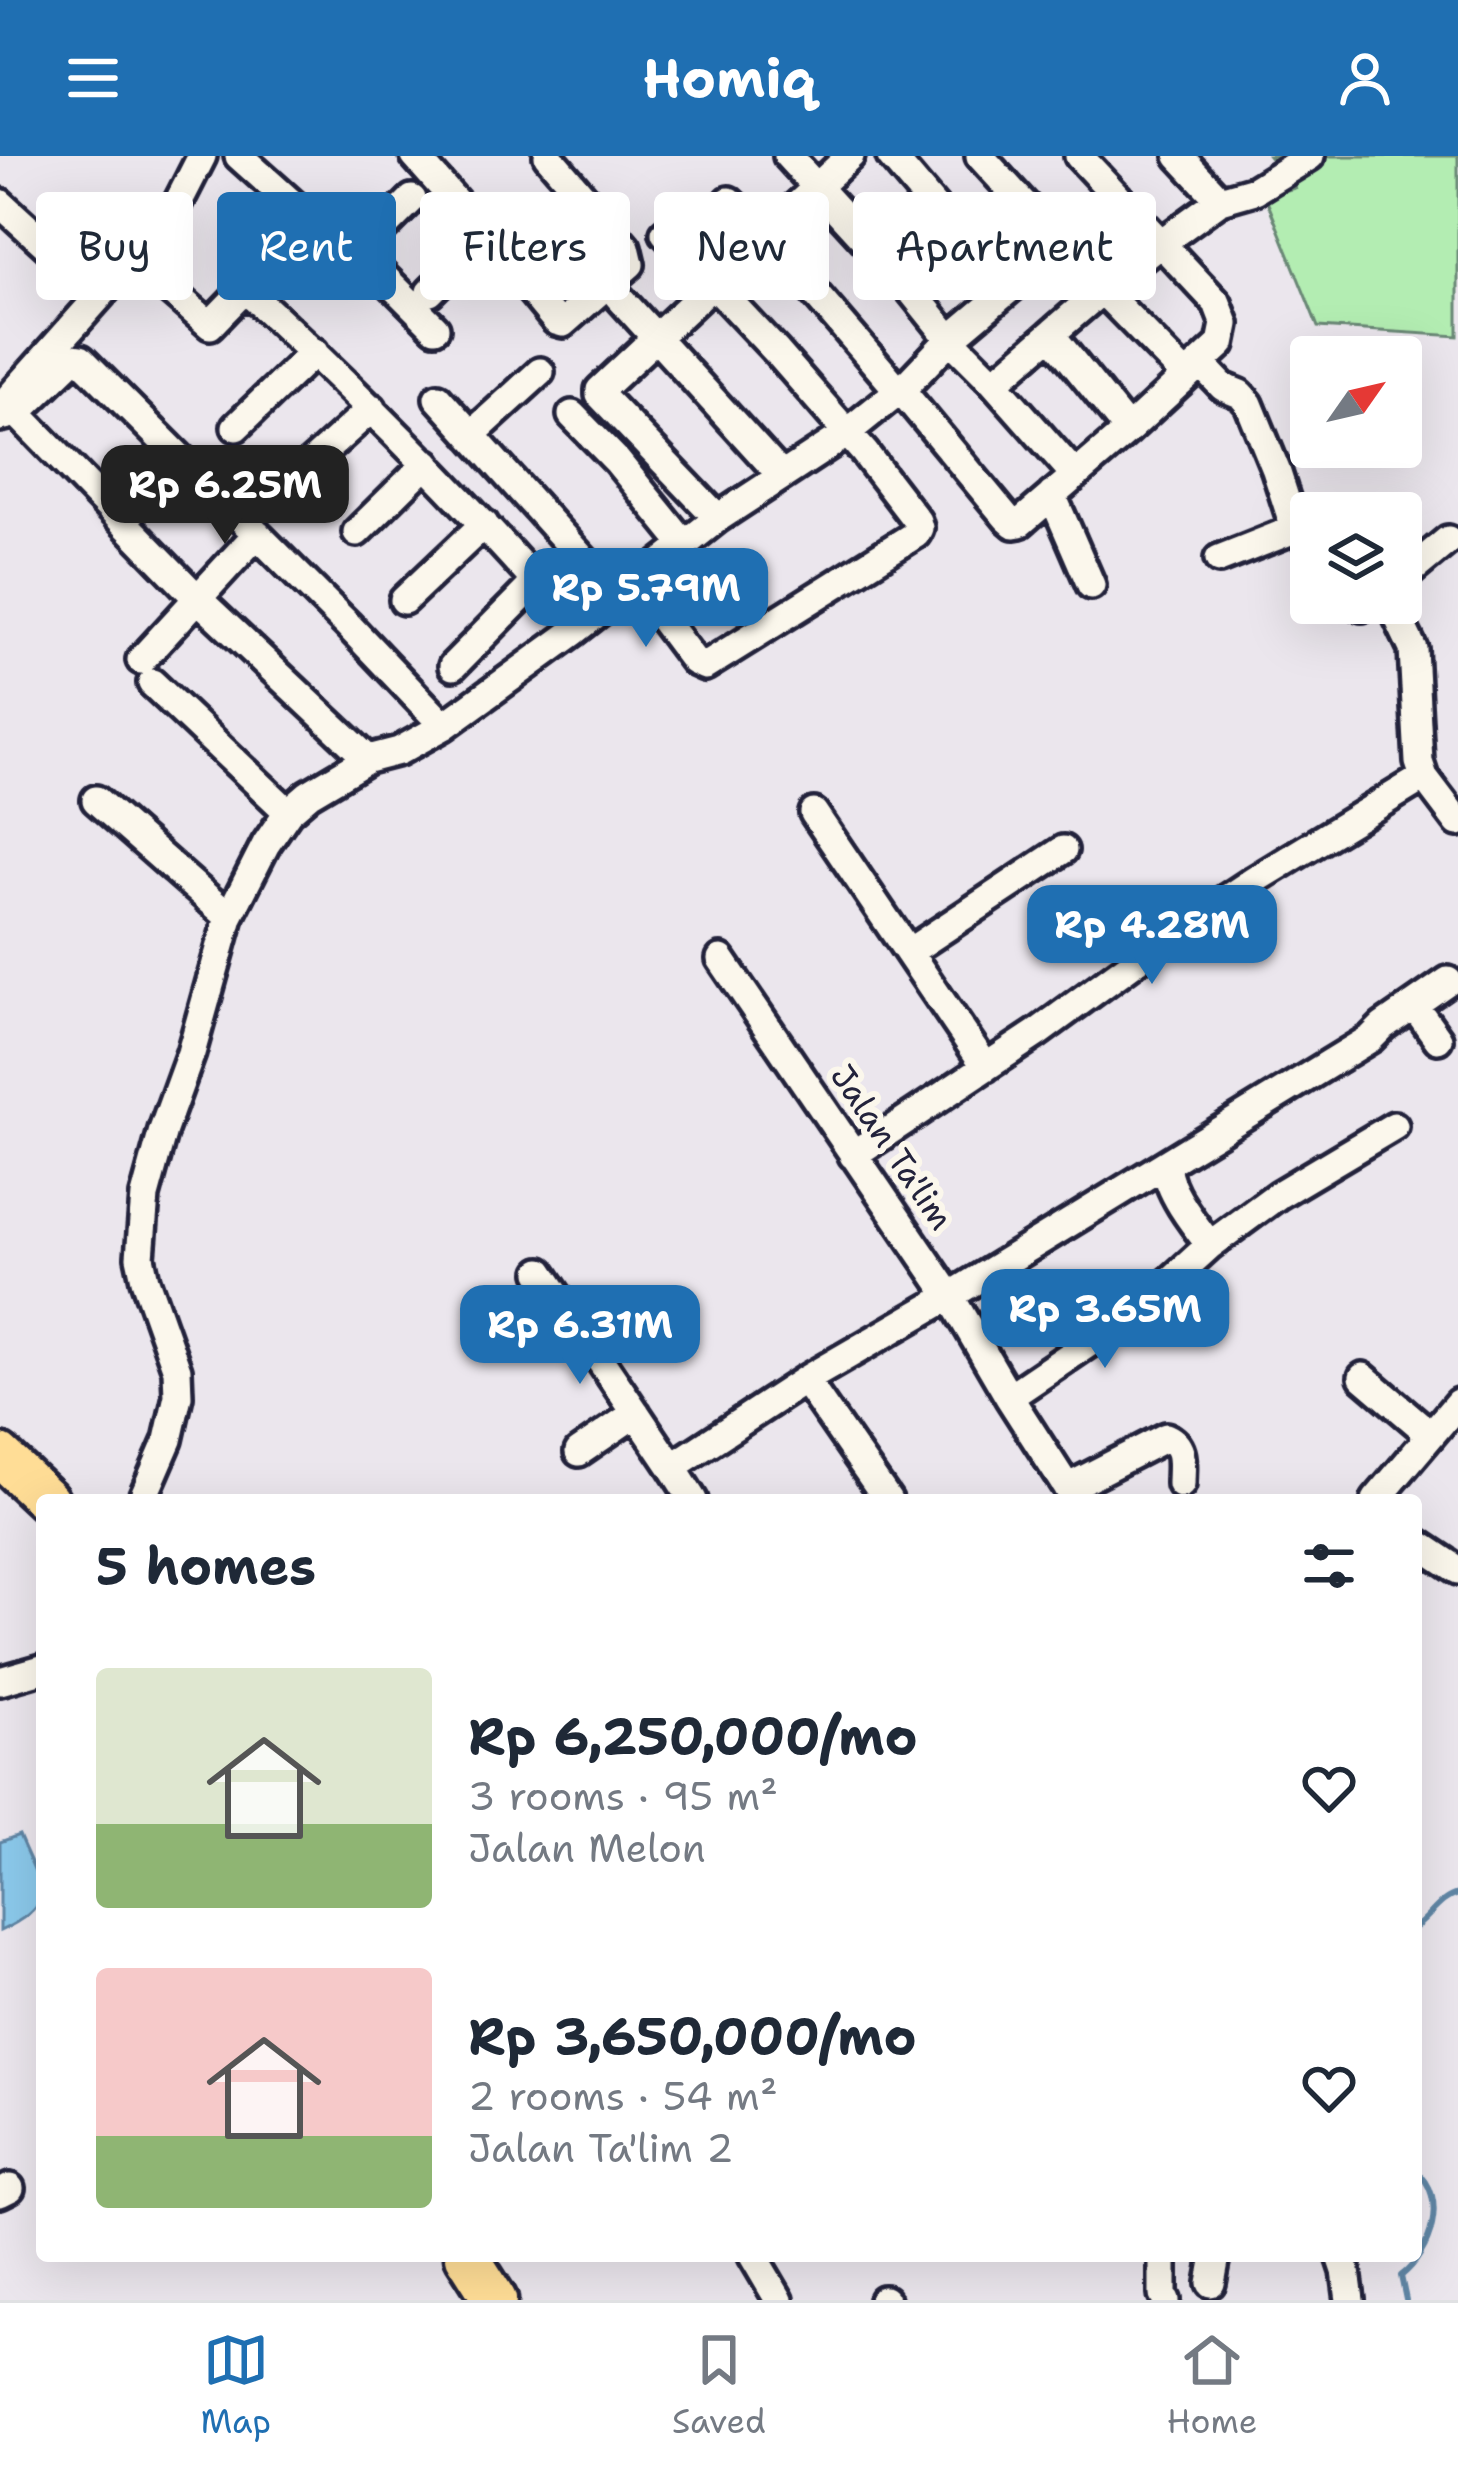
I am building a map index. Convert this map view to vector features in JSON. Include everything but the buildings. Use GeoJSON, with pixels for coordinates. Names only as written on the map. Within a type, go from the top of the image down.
{"type":"FeatureCollection","features":[{"type":"Feature","properties":{"kind":"highway"},"geometry":{"type":"LineString","coordinates":[[0,1456],[41,1494]]}},
{"type":"Feature","properties":{"kind":"highway"},"geometry":{"type":"LineString","coordinates":[[471,2262],[495,2300]]}},
{"type":"Feature","properties":{"kind":"street"},"geometry":{"type":"LineString","coordinates":[[239,156],[279,192]]}},
{"type":"Feature","properties":{"kind":"street"},"geometry":{"type":"LineString","coordinates":[[415,156],[447,192]]}},
{"type":"Feature","properties":{"kind":"street"},"geometry":{"type":"LineString","coordinates":[[548,156],[579,192]]}},
{"type":"Feature","properties":{"kind":"street"},"geometry":{"type":"LineString","coordinates":[[788,156],[1075,476]]}},
{"type":"Feature","properties":{"kind":"street"},"geometry":{"type":"LineString","coordinates":[[810,192],[850,156]]}},
{"type":"Feature","properties":{"kind":"street"},"geometry":{"type":"LineString","coordinates":[[891,156],[921,192]]}},
{"type":"Feature","properties":{"kind":"street"},"geometry":{"type":"LineString","coordinates":[[980,156],[1014,192]]}},
{"type":"Feature","properties":{"kind":"street"},"geometry":{"type":"LineString","coordinates":[[822,300],[1014,524],[1029,517],[1221,344],[1225,324],[1217,303],[1079,156]]}},
{"type":"Feature","properties":{"kind":"street"},"geometry":{"type":"LineString","coordinates":[[1179,156],[1220,200]]}},
{"type":"Feature","properties":{"kind":"street"},"geometry":{"type":"LineString","coordinates":[[1156,247],[1220,200],[1255,190],[1310,156]]}},
{"type":"Feature","properties":{"kind":"street"},"geometry":{"type":"LineString","coordinates":[[180,192],[193,160]]}},
{"type":"Feature","properties":{"kind":"street"},"geometry":{"type":"LineString","coordinates":[[396,215],[412,199]]}},
{"type":"Feature","properties":{"kind":"street"},"geometry":{"type":"LineString","coordinates":[[0,203],[36,235]]}},
{"type":"Feature","properties":{"kind":"street"},"geometry":{"type":"LineString","coordinates":[[181,300],[210,325],[245,289],[427,464],[536,582],[453,666]]}},
{"type":"Feature","properties":{"kind":"street"},"geometry":{"type":"LineString","coordinates":[[396,289],[435,328]]}},
{"type":"Feature","properties":{"kind":"street"},"geometry":{"type":"LineString","coordinates":[[6,413],[95,300]]}},
{"type":"Feature","properties":{"kind":"street"},"geometry":{"type":"LineString","coordinates":[[540,300],[560,323],[591,300]]}},
{"type":"Feature","properties":{"kind":"street"},"geometry":{"type":"LineString","coordinates":[[623,300],[781,475]]}},
{"type":"Feature","properties":{"kind":"street"},"geometry":{"type":"LineString","coordinates":[[696,300],[602,385],[600,395],[718,518]]}},
{"type":"Feature","properties":{"kind":"street"},"geometry":{"type":"LineString","coordinates":[[438,398],[694,661],[705,666],[916,534],[920,527],[847,432],[727,300]]}},
{"type":"Feature","properties":{"kind":"street"},"geometry":{"type":"LineString","coordinates":[[145,1494],[168,1440],[178,1396],[177,1370],[140,1256],[145,1196],[229,917],[288,812],[308,794],[368,759],[399,752],[444,726],[718,518],[847,432],[900,390],[996,300]]}},
{"type":"Feature","properties":{"kind":"street"},"geometry":{"type":"LineString","coordinates":[[994,383],[1091,300]]}},
{"type":"Feature","properties":{"kind":"street"},"geometry":{"type":"LineString","coordinates":[[1113,300],[1193,370],[1240,394],[1249,404],[1290,504]]}},
{"type":"Feature","properties":{"kind":"street"},"geometry":{"type":"LineString","coordinates":[[1052,335],[1128,430]]}},
{"type":"Feature","properties":{"kind":"street"},"geometry":{"type":"LineString","coordinates":[[236,427],[314,352]]}},
{"type":"Feature","properties":{"kind":"street"},"geometry":{"type":"LineString","coordinates":[[6,413],[79,358],[444,726]]}},
{"type":"Feature","properties":{"kind":"street"},"geometry":{"type":"LineString","coordinates":[[471,435],[540,372]]}},
{"type":"Feature","properties":{"kind":"street"},"geometry":{"type":"LineString","coordinates":[[299,474],[371,408]]}},
{"type":"Feature","properties":{"kind":"street"},"geometry":{"type":"LineString","coordinates":[[6,413],[368,759]]}},
{"type":"Feature","properties":{"kind":"street"},"geometry":{"type":"LineString","coordinates":[[572,415],[617,461],[685,545]]}},
{"type":"Feature","properties":{"kind":"street"},"geometry":{"type":"LineString","coordinates":[[357,532],[427,464]]}},
{"type":"Feature","properties":{"kind":"street"},"geometry":{"type":"LineString","coordinates":[[1052,495],[1090,585]]}},
{"type":"Feature","properties":{"kind":"street"},"geometry":{"type":"LineString","coordinates":[[404,600],[484,524]]}},
{"type":"Feature","properties":{"kind":"street"},"geometry":{"type":"LineString","coordinates":[[257,534],[197,598],[146,672],[288,812]]}},
{"type":"Feature","properties":{"kind":"street"},"geometry":{"type":"LineString","coordinates":[[1219,559],[1290,540]]}},
{"type":"Feature","properties":{"kind":"street"},"geometry":{"type":"LineString","coordinates":[[1422,564],[1454,541]]}},
{"type":"Feature","properties":{"kind":"street"},"geometry":{"type":"LineString","coordinates":[[1401,624],[1413,649],[1417,739],[1424,777],[1458,822]]}},
{"type":"Feature","properties":{"kind":"street"},"geometry":{"type":"LineString","coordinates":[[853,1155],[1255,880],[1424,777]]}},
{"type":"Feature","properties":{"kind":"street"},"geometry":{"type":"LineString","coordinates":[[96,800],[229,917]]}},
{"type":"Feature","properties":{"kind":"street"},"geometry":{"type":"LineString","coordinates":[[814,813],[986,1066]]}},
{"type":"Feature","properties":{"kind":"street"},"geometry":{"type":"LineString","coordinates":[[909,952],[1063,850]]}},
{"type":"Feature","properties":{"kind":"street","name":"Jalan Ta'lim"},"geometry":{"type":"LineString","coordinates":[[721,959],[950,1296],[1071,1494]]}},
{"type":"Feature","properties":{"kind":"street"},"geometry":{"type":"LineString","coordinates":[[672,1467],[805,1380],[1371,1039],[1448,981]]}},
{"type":"Feature","properties":{"kind":"street"},"geometry":{"type":"LineString","coordinates":[[1414,1005],[1438,1039]]}},
{"type":"Feature","properties":{"kind":"street"},"geometry":{"type":"LineString","coordinates":[[1009,1397],[1120,1324],[1210,1246],[1278,1196],[1394,1126]]}},
{"type":"Feature","properties":{"kind":"street"},"geometry":{"type":"LineString","coordinates":[[1167,1165],[1166,1173],[1178,1196],[1210,1246]]}},
{"type":"Feature","properties":{"kind":"street"},"geometry":{"type":"LineString","coordinates":[[541,1272],[689,1494]]}},
{"type":"Feature","properties":{"kind":"street"},"geometry":{"type":"LineString","coordinates":[[1363,1377],[1431,1435]]}},
{"type":"Feature","properties":{"kind":"street"},"geometry":{"type":"LineString","coordinates":[[805,1380],[884,1494]]}},
{"type":"Feature","properties":{"kind":"street"},"geometry":{"type":"LineString","coordinates":[[1381,1494],[1458,1403]]}},
{"type":"Feature","properties":{"kind":"street"},"geometry":{"type":"LineString","coordinates":[[579,1452],[636,1413]]}},
{"type":"Feature","properties":{"kind":"street"},"geometry":{"type":"LineString","coordinates":[[1071,1494],[1166,1437],[1181,1451],[1181,1484]]}},
{"type":"Feature","properties":{"kind":"street"},"geometry":{"type":"LineString","coordinates":[[1422,1545],[1458,1569]]}},
{"type":"Feature","properties":{"kind":"street"},"geometry":{"type":"LineString","coordinates":[[0,1681],[36,1671]]}},
{"type":"Feature","properties":{"kind":"street"},"geometry":{"type":"LineString","coordinates":[[757,2262],[779,2300]]}},
{"type":"Feature","properties":{"kind":"street"},"geometry":{"type":"LineString","coordinates":[[1163,2262],[1166,2300]]}},
{"type":"Feature","properties":{"kind":"street"},"geometry":{"type":"LineString","coordinates":[[1343,2262],[1350,2300]]}},
{"type":"Feature","properties":{"kind":"green space"},"geometry":{"type":"Polygon","coordinates":[[[1269,156],[1458,156],[1458,336],[1318,327],[1265,196],[1295,188],[1269,156]]]}},
{"type":"Feature","properties":{"kind":"water"},"geometry":{"type":"Polygon","coordinates":[[[19,1835],[36,1876],[36,1905],[0,1931],[0,1842],[19,1835]]]}},
{"type":"Feature","properties":{"kind":"waterway"},"geometry":{"type":"LineString","coordinates":[[1422,1921],[1458,1894]]}},
{"type":"Feature","properties":{"kind":"waterway"},"geometry":{"type":"LineString","coordinates":[[1422,2178],[1434,2210],[1422,2252]]}},
{"type":"Feature","properties":{"kind":"waterway"},"geometry":{"type":"LineString","coordinates":[[1406,2300],[1401,2276],[1415,2262]]}}]}
